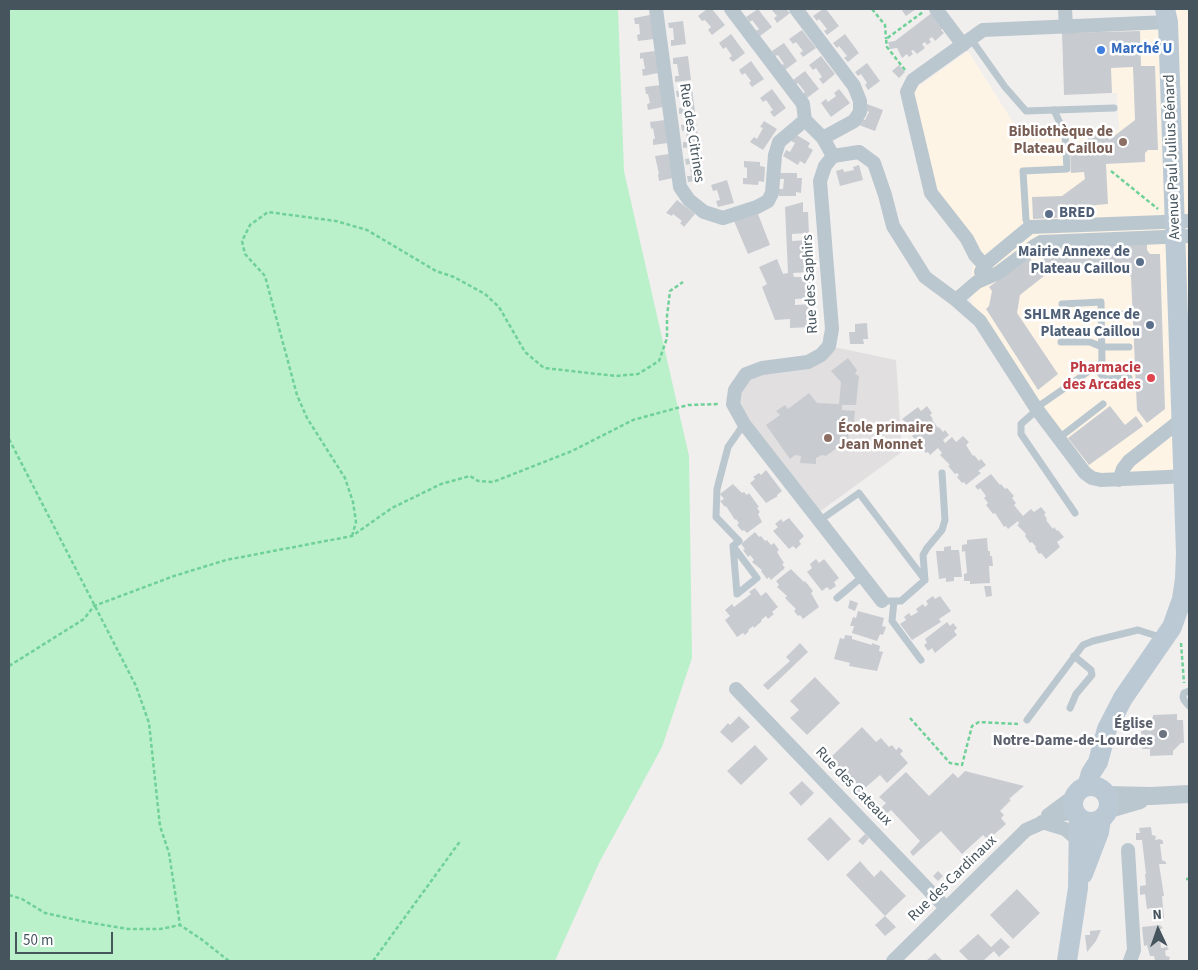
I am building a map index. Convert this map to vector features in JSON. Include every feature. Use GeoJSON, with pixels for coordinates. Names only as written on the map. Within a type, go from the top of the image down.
{"type":"FeatureCollection","features":[{"type":"Feature","properties":{"kind":"main road","name":"Avenue Paul Julius Bénard"},"geometry":{"type":"LineString","coordinates":[[1078,888],[1079,841],[1092,803],[1098,762],[1106,729],[1123,698],[1167,636],[1182,599],[1185,579],[1186,476],[1182,420],[1182,229],[1167,16]]}},
{"type":"Feature","properties":{"kind":"main road"},"geometry":{"type":"LineString","coordinates":[[1067,961],[1078,888],[1099,832],[1092,803]]}},
{"type":"Feature","properties":{"kind":"street","name":"Rue des Citrines"},"geometry":{"type":"LineString","coordinates":[[656,9],[680,186],[689,200],[704,212],[724,218],[768,202],[772,193],[779,142],[805,120]]}},
{"type":"Feature","properties":{"kind":"street"},"geometry":{"type":"LineString","coordinates":[[731,9],[803,104],[805,120],[823,138],[833,156],[859,152],[874,163],[893,226],[925,277],[980,321],[1036,409],[1085,473],[1092,478],[1101,480],[1186,476]]}},
{"type":"Feature","properties":{"kind":"street"},"geometry":{"type":"LineString","coordinates":[[796,9],[854,86],[860,101],[860,112],[854,122],[823,138]]}},
{"type":"Feature","properties":{"kind":"street"},"geometry":{"type":"LineString","coordinates":[[936,9],[967,42]]}},
{"type":"Feature","properties":{"kind":"street"},"geometry":{"type":"LineString","coordinates":[[1065,9],[1066,27]]}},
{"type":"Feature","properties":{"kind":"street"},"geometry":{"type":"LineString","coordinates":[[984,265],[975,255],[967,238],[931,193],[907,92],[913,80],[983,30],[1066,27],[1167,16]]}},
{"type":"Feature","properties":{"kind":"street","name":"Rue des Saphirs"},"geometry":{"type":"LineString","coordinates":[[733,404],[735,390],[746,374],[762,368],[808,362],[821,355],[829,346],[832,329],[820,182],[825,166],[833,156]]}},
{"type":"Feature","properties":{"kind":"street"},"geometry":{"type":"LineString","coordinates":[[977,282],[984,265],[1030,227],[1182,229]]}},
{"type":"Feature","properties":{"kind":"street"},"geometry":{"type":"LineString","coordinates":[[1030,227],[1034,246]]}},
{"type":"Feature","properties":{"kind":"street"},"geometry":{"type":"LineString","coordinates":[[956,300],[977,282],[998,273],[1041,242],[1182,229]]}},
{"type":"Feature","properties":{"kind":"street"},"geometry":{"type":"LineString","coordinates":[[733,404],[744,424],[862,577],[888,601]]}},
{"type":"Feature","properties":{"kind":"street"},"geometry":{"type":"LineString","coordinates":[[1119,480],[1123,469],[1129,461],[1182,420]]}},
{"type":"Feature","properties":{"kind":"street","name":"Rue des Cateaux"},"geometry":{"type":"LineString","coordinates":[[736,689],[946,908]]}},
{"type":"Feature","properties":{"kind":"street"},"geometry":{"type":"LineString","coordinates":[[1092,803],[1151,796],[1189,794]]}},
{"type":"Feature","properties":{"kind":"street","name":"Rue des Cardinaux"},"geometry":{"type":"LineString","coordinates":[[893,961],[1026,830],[1092,803]]}},
{"type":"Feature","properties":{"kind":"street"},"geometry":{"type":"LineString","coordinates":[[1040,823],[1065,829],[1079,841]]}},
{"type":"Feature","properties":{"kind":"street"},"geometry":{"type":"LineString","coordinates":[[1128,850],[1134,950],[1130,961]]}},
{"type":"Feature","properties":{"kind":"lane"},"geometry":{"type":"LineString","coordinates":[[967,42],[1026,111],[1114,108]]}},
{"type":"Feature","properties":{"kind":"lane"},"geometry":{"type":"LineString","coordinates":[[1030,227],[1026,220],[1023,171],[1067,169],[1065,134],[1054,110]]}},
{"type":"Feature","properties":{"kind":"lane"},"geometry":{"type":"LineString","coordinates":[[1062,304],[1101,302],[1102,362],[1036,409],[1020,424],[1021,434],[1075,513]]}},
{"type":"Feature","properties":{"kind":"lane"},"geometry":{"type":"LineString","coordinates":[[1101,315],[1127,314]]}},
{"type":"Feature","properties":{"kind":"lane"},"geometry":{"type":"LineString","coordinates":[[1061,342],[1090,342],[1102,347],[1129,347]]}},
{"type":"Feature","properties":{"kind":"lane"},"geometry":{"type":"LineString","coordinates":[[1095,367],[1105,379],[1129,378]]}},
{"type":"Feature","properties":{"kind":"lane"},"geometry":{"type":"LineString","coordinates":[[1059,438],[1104,404]]}},
{"type":"Feature","properties":{"kind":"lane"},"geometry":{"type":"LineString","coordinates":[[733,546],[739,541],[716,517],[717,489],[728,447],[744,424]]}},
{"type":"Feature","properties":{"kind":"lane"},"geometry":{"type":"LineString","coordinates":[[925,580],[923,555],[942,530],[945,520],[942,473]]}},
{"type":"Feature","properties":{"kind":"lane"},"geometry":{"type":"LineString","coordinates":[[820,521],[859,493],[925,580]]}},
{"type":"Feature","properties":{"kind":"lane"},"geometry":{"type":"LineString","coordinates":[[733,546],[757,578],[737,594],[736,585],[733,546]]}},
{"type":"Feature","properties":{"kind":"lane"},"geometry":{"type":"LineString","coordinates":[[837,598],[862,577]]}},
{"type":"Feature","properties":{"kind":"lane"},"geometry":{"type":"LineString","coordinates":[[921,660],[892,621],[888,601],[901,601],[925,580]]}},
{"type":"Feature","properties":{"kind":"lane"},"geometry":{"type":"LineString","coordinates":[[1027,720],[1083,645],[1138,630],[1167,636]]}},
{"type":"Feature","properties":{"kind":"lane"},"geometry":{"type":"LineString","coordinates":[[1070,708],[1076,694],[1092,675],[1091,670],[1074,656]]}},
{"type":"Feature","properties":{"kind":"lane"},"geometry":{"type":"LineString","coordinates":[[1188,691],[1184,693],[1183,698],[1189,706]]}},
{"type":"Feature","properties":{"kind":"path"},"geometry":{"type":"LineString","coordinates":[[872,9],[885,25],[887,47],[913,80]]}},
{"type":"Feature","properties":{"kind":"path"},"geometry":{"type":"LineString","coordinates":[[886,39],[926,9]]}},
{"type":"Feature","properties":{"kind":"path"},"geometry":{"type":"LineString","coordinates":[[1111,171],[1182,229]]}},
{"type":"Feature","properties":{"kind":"path"},"geometry":{"type":"LineString","coordinates":[[352,536],[356,522],[353,502],[345,478],[307,418],[297,395],[266,276],[245,254],[242,241],[250,225],[268,212],[336,221],[368,230],[436,271],[485,294],[499,307],[525,352],[544,368],[616,376],[638,374],[659,361],[667,338],[670,291],[683,282]]}},
{"type":"Feature","properties":{"kind":"path"},"geometry":{"type":"LineString","coordinates":[[9,666],[84,619],[94,606],[174,576],[226,560],[352,536],[392,508],[441,484],[470,476],[478,481],[493,482],[572,451],[633,420],[688,405],[733,404]]}},
{"type":"Feature","properties":{"kind":"path"},"geometry":{"type":"LineString","coordinates":[[9,439],[136,686],[149,723],[160,826],[169,853],[180,925]]}},
{"type":"Feature","properties":{"kind":"path"},"geometry":{"type":"LineString","coordinates":[[1167,636],[1180,636],[1183,678],[1188,691]]}},
{"type":"Feature","properties":{"kind":"path"},"geometry":{"type":"LineString","coordinates":[[910,718],[950,763],[962,765],[972,726],[979,722],[1018,724],[1027,720]]}},
{"type":"Feature","properties":{"kind":"path"},"geometry":{"type":"LineString","coordinates":[[373,961],[461,840]]}},
{"type":"Feature","properties":{"kind":"path"},"geometry":{"type":"LineString","coordinates":[[9,894],[22,899],[44,913],[86,922],[128,929],[160,929],[180,925],[202,939],[229,961]]}},
{"type":"Feature","properties":{"kind":"shaded area"},"geometry":{"type":"Polygon","coordinates":[[[1165,9],[1189,9],[1189,476],[1092,478],[973,309],[970,286],[975,255],[941,205],[911,98],[916,88],[968,51],[1018,130],[1119,130],[1117,93],[1064,95],[1062,28],[1168,22],[1165,9]]]}},
{"type":"Feature","properties":{"kind":"shaded area","name":"École primaire Jean Monnet"},"geometry":{"type":"Polygon","coordinates":[[[829,346],[896,360],[902,452],[815,515],[744,424],[735,390],[746,374],[808,362],[829,346]]]}},
{"type":"Feature","properties":{"kind":"green space"},"geometry":{"type":"Polygon","coordinates":[[[9,9],[618,9],[624,171],[689,456],[692,658],[662,747],[599,863],[555,961],[9,961],[9,9]]]}},
{"type":"Feature","properties":{"kind":"building"},"geometry":{"type":"Polygon","coordinates":[[[707,9],[712,9],[725,25],[712,35],[708,30],[711,27],[698,16],[707,9]]]}},
{"type":"Feature","properties":{"kind":"building"},"geometry":{"type":"Polygon","coordinates":[[[758,9],[772,27],[760,36],[756,31],[759,29],[752,20],[750,22],[746,17],[758,9]]]}},
{"type":"Feature","properties":{"kind":"building"},"geometry":{"type":"Polygon","coordinates":[[[771,9],[786,9],[790,13],[777,23],[774,18],[777,16],[771,9]]]}},
{"type":"Feature","properties":{"kind":"building"},"geometry":{"type":"Polygon","coordinates":[[[826,9],[839,26],[827,35],[824,31],[827,29],[819,19],[817,21],[813,16],[826,9]]]}},
{"type":"Feature","properties":{"kind":"building"},"geometry":{"type":"Polygon","coordinates":[[[901,9],[916,9],[906,16],[901,9]]]}},
{"type":"Feature","properties":{"kind":"building"},"geometry":{"type":"Polygon","coordinates":[[[933,12],[944,27],[941,30],[944,33],[935,41],[932,37],[929,39],[931,42],[927,45],[925,42],[922,44],[925,48],[917,54],[913,50],[911,51],[913,54],[909,57],[907,54],[902,58],[897,48],[890,49],[888,42],[895,41],[933,12]]]}},
{"type":"Feature","properties":{"kind":"building"},"geometry":{"type":"Polygon","coordinates":[[[650,15],[654,39],[638,41],[637,35],[640,34],[639,24],[635,24],[634,18],[650,15]]]}},
{"type":"Feature","properties":{"kind":"building"},"geometry":{"type":"Polygon","coordinates":[[[683,21],[686,44],[671,46],[671,40],[674,40],[673,28],[669,28],[668,23],[683,21]]]}},
{"type":"Feature","properties":{"kind":"building"},"geometry":{"type":"Polygon","coordinates":[[[802,30],[816,48],[803,57],[800,53],[803,51],[796,42],[793,44],[789,39],[802,30]]]}},
{"type":"Feature","properties":{"kind":"building","name":"Bibliothèque de Plateau Caillou"},"geometry":{"type":"Polygon","coordinates":[[[1140,31],[1141,66],[1155,66],[1158,150],[1148,150],[1145,153],[1145,162],[1106,164],[1108,204],[1093,206],[1094,216],[1033,219],[1032,197],[1062,196],[1085,179],[1084,172],[1071,173],[1070,151],[1078,151],[1078,144],[1088,144],[1088,132],[1109,131],[1109,140],[1135,120],[1133,67],[1111,68],[1112,93],[1064,95],[1062,33],[1140,31]]]}},
{"type":"Feature","properties":{"kind":"building"},"geometry":{"type":"Polygon","coordinates":[[[731,34],[745,53],[733,62],[729,58],[732,56],[726,47],[723,49],[719,43],[731,34]]]}},
{"type":"Feature","properties":{"kind":"building"},"geometry":{"type":"Polygon","coordinates":[[[845,34],[859,53],[848,62],[844,58],[847,56],[839,46],[837,48],[833,43],[845,34]]]}},
{"type":"Feature","properties":{"kind":"building"},"geometry":{"type":"Polygon","coordinates":[[[784,43],[797,61],[785,70],[782,65],[784,64],[778,55],[775,56],[772,51],[784,43]]]}},
{"type":"Feature","properties":{"kind":"building"},"geometry":{"type":"Polygon","coordinates":[[[655,51],[658,73],[643,76],[642,69],[645,69],[643,58],[640,59],[640,53],[655,51]]]}},
{"type":"Feature","properties":{"kind":"building"},"geometry":{"type":"Polygon","coordinates":[[[688,56],[691,80],[675,82],[675,76],[679,76],[677,64],[673,64],[673,58],[688,56]]]}},
{"type":"Feature","properties":{"kind":"building"},"geometry":{"type":"Polygon","coordinates":[[[821,56],[835,74],[823,84],[819,79],[822,77],[816,68],[813,70],[809,65],[821,56]]]}},
{"type":"Feature","properties":{"kind":"building"},"geometry":{"type":"Polygon","coordinates":[[[751,61],[764,79],[752,87],[749,83],[751,81],[745,73],[742,75],[739,70],[751,61]]]}},
{"type":"Feature","properties":{"kind":"building"},"geometry":{"type":"Polygon","coordinates":[[[867,63],[880,81],[868,90],[865,85],[867,83],[861,74],[858,76],[855,72],[867,63]]]}},
{"type":"Feature","properties":{"kind":"building"},"geometry":{"type":"Polygon","coordinates":[[[899,65],[905,72],[899,78],[892,71],[899,65]]]}},
{"type":"Feature","properties":{"kind":"building"},"geometry":{"type":"Polygon","coordinates":[[[805,71],[819,89],[807,98],[798,83],[796,84],[793,80],[805,71]]]}},
{"type":"Feature","properties":{"kind":"building"},"geometry":{"type":"Polygon","coordinates":[[[660,85],[663,107],[648,110],[647,104],[650,103],[645,87],[660,85]]]}},
{"type":"Feature","properties":{"kind":"building"},"geometry":{"type":"Polygon","coordinates":[[[692,89],[695,112],[679,114],[679,108],[683,107],[681,97],[677,97],[676,91],[692,89]]]}},
{"type":"Feature","properties":{"kind":"building"},"geometry":{"type":"Polygon","coordinates":[[[772,89],[786,108],[774,117],[770,112],[773,110],[766,100],[763,102],[760,98],[772,89]]]}},
{"type":"Feature","properties":{"kind":"building"},"geometry":{"type":"Polygon","coordinates":[[[839,89],[850,103],[831,117],[821,103],[826,99],[828,102],[836,96],[834,93],[839,89]]]}},
{"type":"Feature","properties":{"kind":"building"},"geometry":{"type":"Polygon","coordinates":[[[867,104],[883,110],[875,131],[859,125],[862,119],[865,120],[869,112],[865,110],[867,104]]]}},
{"type":"Feature","properties":{"kind":"building"},"geometry":{"type":"Polygon","coordinates":[[[665,120],[668,143],[653,145],[653,139],[655,139],[650,122],[665,120]]]}},
{"type":"Feature","properties":{"kind":"building"},"geometry":{"type":"Polygon","coordinates":[[[764,121],[777,129],[763,150],[750,142],[754,137],[757,139],[763,128],[760,127],[764,121]]]}},
{"type":"Feature","properties":{"kind":"building"},"geometry":{"type":"Polygon","coordinates":[[[696,123],[699,146],[683,148],[683,142],[687,142],[686,130],[682,131],[681,125],[696,123]]]}},
{"type":"Feature","properties":{"kind":"building"},"geometry":{"type":"Polygon","coordinates":[[[795,134],[810,143],[808,147],[813,150],[805,164],[800,161],[798,165],[783,156],[786,150],[790,152],[795,143],[791,141],[795,134]]]}},
{"type":"Feature","properties":{"kind":"building"},"geometry":{"type":"Polygon","coordinates":[[[669,154],[673,178],[659,181],[655,156],[669,154]]]}},
{"type":"Feature","properties":{"kind":"building"},"geometry":{"type":"Polygon","coordinates":[[[700,157],[703,180],[688,182],[687,176],[691,176],[690,164],[686,165],[685,159],[700,157]]]}},
{"type":"Feature","properties":{"kind":"building"},"geometry":{"type":"Polygon","coordinates":[[[744,161],[760,162],[760,166],[765,167],[764,182],[759,181],[758,185],[743,184],[743,178],[747,178],[747,168],[744,167],[744,161]]]}},
{"type":"Feature","properties":{"kind":"building"},"geometry":{"type":"Polygon","coordinates":[[[859,165],[863,180],[840,186],[836,171],[843,169],[844,172],[854,170],[853,167],[859,165]]]}},
{"type":"Feature","properties":{"kind":"building"},"geometry":{"type":"Polygon","coordinates":[[[780,173],[797,173],[797,178],[802,178],[801,193],[796,192],[796,196],[779,196],[779,189],[783,189],[784,179],[780,179],[780,173]]]}},
{"type":"Feature","properties":{"kind":"building"},"geometry":{"type":"Polygon","coordinates":[[[727,180],[734,203],[718,207],[716,201],[720,200],[717,190],[713,191],[711,185],[727,180]]]}},
{"type":"Feature","properties":{"kind":"building"},"geometry":{"type":"Polygon","coordinates":[[[677,200],[695,214],[684,227],[680,223],[682,221],[673,214],[672,216],[666,213],[677,200]]]}},
{"type":"Feature","properties":{"kind":"building"},"geometry":{"type":"Polygon","coordinates":[[[803,202],[803,212],[808,212],[809,233],[792,234],[792,241],[809,240],[810,272],[793,273],[794,277],[811,277],[812,298],[795,299],[795,305],[812,304],[813,327],[790,328],[790,319],[775,320],[762,287],[767,284],[759,267],[777,259],[783,274],[788,273],[785,207],[803,202]]]}},
{"type":"Feature","properties":{"kind":"building"},"geometry":{"type":"Polygon","coordinates":[[[758,214],[770,245],[748,254],[734,221],[758,214]]]}},
{"type":"Feature","properties":{"kind":"building"},"geometry":{"type":"Polygon","coordinates":[[[1147,241],[1147,250],[1150,254],[1160,254],[1165,409],[1147,423],[1137,410],[1131,277],[1124,267],[1044,270],[1043,245],[1147,241]]]}},
{"type":"Feature","properties":{"kind":"building"},"geometry":{"type":"Polygon","coordinates":[[[1029,257],[1044,276],[1020,295],[1017,313],[1058,374],[1038,390],[986,309],[989,306],[992,291],[989,287],[1029,257]]]}},
{"type":"Feature","properties":{"kind":"building"},"geometry":{"type":"Polygon","coordinates":[[[867,323],[868,339],[863,339],[864,344],[850,344],[849,332],[855,332],[855,324],[867,323]]]}},
{"type":"Feature","properties":{"kind":"building"},"geometry":{"type":"Polygon","coordinates":[[[848,358],[857,370],[855,374],[859,376],[856,405],[842,405],[842,410],[855,411],[853,433],[848,435],[849,439],[826,456],[822,455],[816,458],[816,464],[800,463],[801,456],[795,455],[790,459],[766,425],[780,415],[776,411],[785,405],[788,409],[809,393],[817,403],[839,404],[841,382],[831,371],[848,358]]]}},
{"type":"Feature","properties":{"kind":"building"},"geometry":{"type":"Polygon","coordinates":[[[927,406],[932,413],[930,415],[932,420],[938,428],[943,432],[945,430],[949,435],[943,440],[945,443],[952,437],[956,442],[963,436],[969,442],[966,445],[973,456],[979,461],[981,459],[986,465],[978,471],[981,473],[966,485],[957,477],[959,475],[955,474],[948,466],[950,465],[940,455],[942,453],[938,448],[930,455],[928,452],[926,453],[921,447],[923,446],[920,442],[918,443],[912,436],[914,434],[911,430],[909,432],[904,425],[906,423],[902,419],[918,407],[921,411],[927,406]]]}},
{"type":"Feature","properties":{"kind":"building"},"geometry":{"type":"Polygon","coordinates":[[[1110,406],[1125,425],[1136,416],[1143,426],[1089,465],[1068,438],[1110,406]]]}},
{"type":"Feature","properties":{"kind":"building"},"geometry":{"type":"Polygon","coordinates":[[[766,470],[782,491],[778,496],[766,503],[750,483],[755,479],[753,477],[759,473],[761,475],[766,470]]]}},
{"type":"Feature","properties":{"kind":"building"},"geometry":{"type":"Polygon","coordinates":[[[991,474],[1000,485],[1005,489],[1007,488],[1014,496],[1012,498],[1016,503],[1014,505],[1023,516],[1031,509],[1034,512],[1041,507],[1046,513],[1044,514],[1046,520],[1053,529],[1054,527],[1064,537],[1057,542],[1060,547],[1046,559],[1041,553],[1039,554],[1032,542],[1030,543],[1025,536],[1026,534],[1017,525],[1019,524],[1018,521],[1008,529],[1006,526],[1004,527],[995,513],[993,514],[986,505],[988,503],[984,498],[986,496],[980,488],[978,490],[975,486],[991,474]]]}},
{"type":"Feature","properties":{"kind":"building"},"geometry":{"type":"Polygon","coordinates":[[[733,484],[742,493],[744,492],[747,495],[749,493],[759,507],[757,508],[760,512],[758,514],[762,522],[747,533],[744,530],[742,531],[737,525],[739,523],[720,501],[724,499],[720,494],[733,484]]]}},
{"type":"Feature","properties":{"kind":"building"},"geometry":{"type":"Polygon","coordinates":[[[789,518],[804,536],[799,541],[801,544],[796,549],[793,546],[789,549],[773,531],[778,527],[775,524],[781,519],[783,522],[789,518]]]}},
{"type":"Feature","properties":{"kind":"building"},"geometry":{"type":"Polygon","coordinates":[[[755,532],[771,545],[774,543],[784,563],[782,564],[785,568],[771,580],[769,577],[767,579],[762,570],[752,562],[754,560],[750,555],[748,557],[741,544],[755,532]]]}},
{"type":"Feature","properties":{"kind":"building"},"geometry":{"type":"Polygon","coordinates":[[[987,538],[988,551],[990,551],[990,556],[992,556],[993,566],[989,566],[990,583],[970,584],[970,581],[964,581],[964,574],[967,573],[965,551],[962,552],[962,545],[967,544],[967,540],[987,538]]]}},
{"type":"Feature","properties":{"kind":"building"},"geometry":{"type":"Polygon","coordinates":[[[951,546],[951,550],[959,550],[962,577],[954,577],[954,581],[946,582],[946,578],[939,579],[936,551],[944,551],[944,547],[951,546]]]}},
{"type":"Feature","properties":{"kind":"building"},"geometry":{"type":"Polygon","coordinates":[[[816,559],[819,563],[824,559],[839,578],[834,582],[836,586],[830,590],[827,587],[822,591],[807,572],[812,568],[810,564],[816,559]]]}},
{"type":"Feature","properties":{"kind":"building"},"geometry":{"type":"Polygon","coordinates":[[[791,569],[813,591],[811,593],[819,607],[803,619],[794,611],[796,609],[785,598],[787,596],[777,587],[779,585],[776,581],[791,569]]]}},
{"type":"Feature","properties":{"kind":"building"},"geometry":{"type":"Polygon","coordinates":[[[984,586],[991,586],[992,596],[986,597],[984,586]]]}},
{"type":"Feature","properties":{"kind":"building"},"geometry":{"type":"Polygon","coordinates":[[[755,588],[761,596],[766,592],[778,607],[768,619],[766,616],[754,628],[753,626],[748,630],[745,635],[743,633],[737,637],[725,620],[730,616],[725,610],[732,604],[734,607],[751,594],[749,592],[755,588]]]}},
{"type":"Feature","properties":{"kind":"building"},"geometry":{"type":"Polygon","coordinates":[[[933,596],[935,599],[940,596],[951,611],[939,619],[941,622],[912,640],[900,624],[906,620],[904,617],[909,613],[911,616],[918,612],[916,609],[923,604],[925,607],[928,604],[926,601],[933,596]]]}},
{"type":"Feature","properties":{"kind":"building"},"geometry":{"type":"Polygon","coordinates":[[[850,600],[858,603],[855,611],[848,608],[850,600]]]}},
{"type":"Feature","properties":{"kind":"building"},"geometry":{"type":"Polygon","coordinates":[[[858,611],[884,618],[882,626],[886,627],[883,635],[880,634],[877,641],[852,633],[854,626],[850,626],[853,617],[856,618],[858,611]]]}},
{"type":"Feature","properties":{"kind":"building"},"geometry":{"type":"Polygon","coordinates":[[[947,622],[950,626],[953,623],[957,628],[954,631],[957,635],[935,653],[932,648],[928,651],[924,645],[927,643],[925,639],[947,622]]]}},
{"type":"Feature","properties":{"kind":"building"},"geometry":{"type":"Polygon","coordinates":[[[845,635],[852,636],[852,639],[880,646],[879,651],[883,652],[877,671],[849,666],[850,663],[834,659],[840,638],[844,639],[845,635]]]}},
{"type":"Feature","properties":{"kind":"building"},"geometry":{"type":"Polygon","coordinates":[[[800,643],[808,652],[768,690],[763,685],[790,661],[786,657],[800,643]]]}},
{"type":"Feature","properties":{"kind":"building"},"geometry":{"type":"Polygon","coordinates":[[[815,677],[840,703],[807,735],[790,718],[799,710],[790,701],[815,677]]]}},
{"type":"Feature","properties":{"kind":"building","name":"Église Notre-Dame-de-Lourdes"},"geometry":{"type":"Polygon","coordinates":[[[1177,714],[1177,720],[1183,720],[1184,743],[1181,743],[1173,751],[1173,755],[1150,756],[1150,749],[1142,749],[1141,726],[1145,725],[1153,715],[1177,714]]]}},
{"type":"Feature","properties":{"kind":"building"},"geometry":{"type":"Polygon","coordinates":[[[739,716],[750,727],[732,743],[720,732],[728,723],[730,725],[739,716]]]}},
{"type":"Feature","properties":{"kind":"building"},"geometry":{"type":"Polygon","coordinates":[[[862,727],[876,742],[881,738],[889,747],[892,745],[896,750],[899,747],[903,751],[900,754],[908,763],[887,783],[880,775],[858,794],[827,761],[862,727]]]}},
{"type":"Feature","properties":{"kind":"building"},"geometry":{"type":"Polygon","coordinates":[[[755,745],[768,759],[741,785],[727,771],[755,745]]]}},
{"type":"Feature","properties":{"kind":"building"},"geometry":{"type":"Polygon","coordinates":[[[965,771],[1024,786],[1009,799],[1011,800],[1000,811],[1004,815],[1001,818],[1006,824],[988,840],[983,835],[962,854],[941,831],[913,856],[910,852],[920,841],[891,810],[886,814],[881,808],[886,803],[879,797],[906,772],[929,796],[953,773],[958,778],[965,771]]]}},
{"type":"Feature","properties":{"kind":"building"},"geometry":{"type":"Polygon","coordinates":[[[802,781],[814,793],[801,806],[789,793],[802,781]]]}},
{"type":"Feature","properties":{"kind":"building"},"geometry":{"type":"Polygon","coordinates":[[[830,817],[851,839],[828,861],[807,839],[830,817]]]}},
{"type":"Feature","properties":{"kind":"building"},"geometry":{"type":"Polygon","coordinates":[[[1151,827],[1152,835],[1156,836],[1155,840],[1160,839],[1163,841],[1163,844],[1160,844],[1162,860],[1166,862],[1166,864],[1159,864],[1164,896],[1162,896],[1164,918],[1152,919],[1151,908],[1147,909],[1145,894],[1140,895],[1140,886],[1146,885],[1146,874],[1142,840],[1136,840],[1136,833],[1140,833],[1139,828],[1151,827]]]}},
{"type":"Feature","properties":{"kind":"building"},"geometry":{"type":"Polygon","coordinates":[[[865,834],[869,838],[863,845],[858,841],[865,834]]]}},
{"type":"Feature","properties":{"kind":"building"},"geometry":{"type":"Polygon","coordinates":[[[860,861],[874,877],[881,870],[906,896],[885,916],[846,875],[860,861]]]}},
{"type":"Feature","properties":{"kind":"building"},"geometry":{"type":"Polygon","coordinates":[[[938,871],[943,876],[938,881],[933,876],[938,871]]]}},
{"type":"Feature","properties":{"kind":"building"},"geometry":{"type":"Polygon","coordinates":[[[1017,889],[1040,913],[1013,939],[990,915],[1017,889]]]}},
{"type":"Feature","properties":{"kind":"building"},"geometry":{"type":"Polygon","coordinates":[[[885,916],[896,927],[885,936],[875,925],[885,916]]]}},
{"type":"Feature","properties":{"kind":"building"},"geometry":{"type":"Polygon","coordinates":[[[1160,925],[1163,928],[1159,930],[1162,937],[1160,939],[1161,948],[1167,947],[1169,949],[1165,951],[1166,956],[1170,957],[1166,961],[1155,961],[1154,956],[1150,956],[1147,945],[1144,946],[1142,927],[1160,925]]]}},
{"type":"Feature","properties":{"kind":"building"},"geometry":{"type":"Polygon","coordinates":[[[1101,930],[1096,941],[1087,952],[1085,935],[1090,935],[1090,931],[1101,930]]]}},
{"type":"Feature","properties":{"kind":"building"},"geometry":{"type":"Polygon","coordinates":[[[978,934],[991,947],[1001,938],[1010,947],[999,957],[994,951],[983,961],[969,961],[959,951],[978,934]]]}},
{"type":"Feature","properties":{"kind":"building"},"geometry":{"type":"Polygon","coordinates":[[[935,953],[943,961],[926,961],[935,953]]]}},
{"type":"Feature","properties":{"kind":"place","name":"Marché U"},"geometry":{"type":"Point","coordinates":[1101,50]}},
{"type":"Feature","properties":{"kind":"place","name":"Bibliothèque de Plateau Caillou"},"geometry":{"type":"Point","coordinates":[1123,142]}},
{"type":"Feature","properties":{"kind":"place","name":"BRED"},"geometry":{"type":"Point","coordinates":[1049,214]}},
{"type":"Feature","properties":{"kind":"place","name":"Mairie Annexe de Plateau Caillou"},"geometry":{"type":"Point","coordinates":[1140,262]}},
{"type":"Feature","properties":{"kind":"place","name":"SHLMR Agence de Plateau Caillou"},"geometry":{"type":"Point","coordinates":[1150,325]}},
{"type":"Feature","properties":{"kind":"place","name":"Pharmacie des Arcades"},"geometry":{"type":"Point","coordinates":[1151,378]}},
{"type":"Feature","properties":{"kind":"place","name":"École primaire Jean Monnet"},"geometry":{"type":"Point","coordinates":[828,438]}},
{"type":"Feature","properties":{"kind":"place","name":"Église Notre-Dame-de-Lourdes"},"geometry":{"type":"Point","coordinates":[1163,734]}}]}
